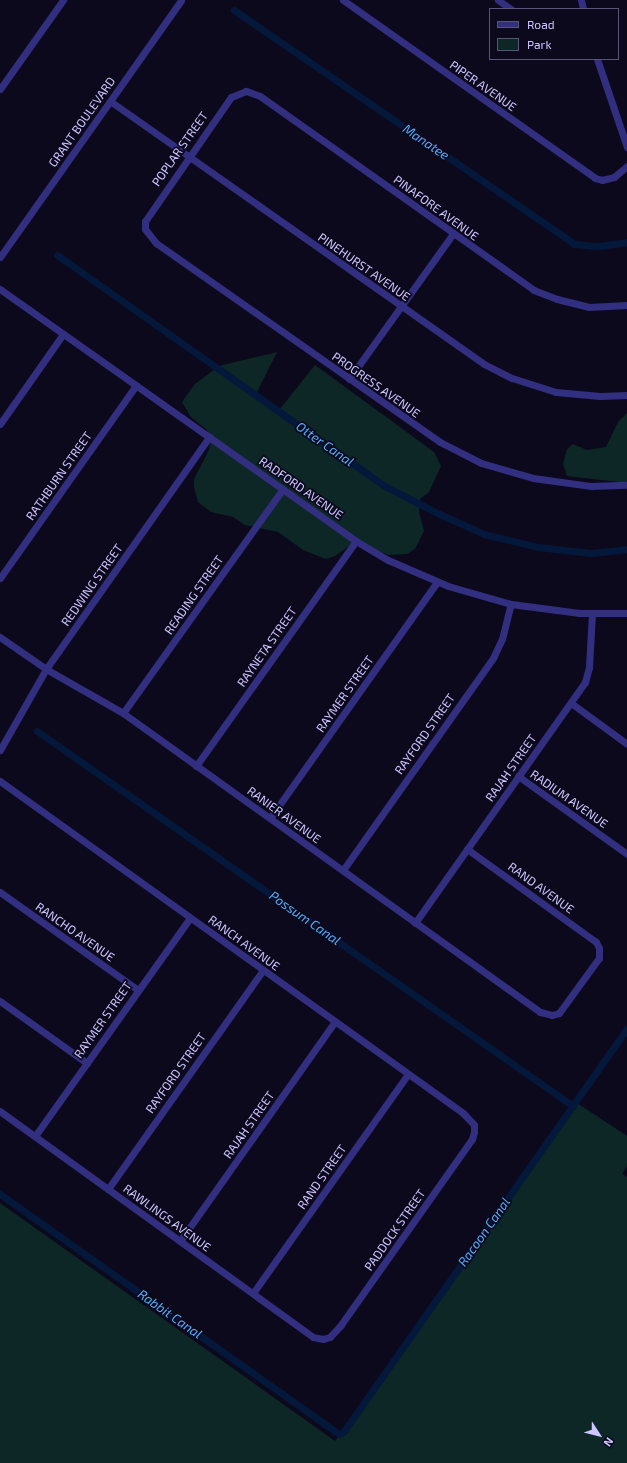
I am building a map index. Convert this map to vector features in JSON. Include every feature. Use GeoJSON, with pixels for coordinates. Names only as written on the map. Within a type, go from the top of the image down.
{"type":"FeatureCollection","features":[{"type":"Feature","properties":{"kind":"street"},"geometry":{"type":"LineString","coordinates":[[0,89],[63,0]]}},
{"type":"Feature","properties":{"kind":"street","name":"GRANT BOULEVARD"},"geometry":{"type":"LineString","coordinates":[[0,257],[181,0]]}},
{"type":"Feature","properties":{"kind":"street","name":"PIPER AVENUE"},"geometry":{"type":"LineString","coordinates":[[343,0],[587,173],[602,180],[614,177],[627,166]]}},
{"type":"Feature","properties":{"kind":"street"},"geometry":{"type":"LineString","coordinates":[[498,0],[510,8]]}},
{"type":"Feature","properties":{"kind":"street"},"geometry":{"type":"LineString","coordinates":[[597,60],[627,147]]}},
{"type":"Feature","properties":{"kind":"street","name":"POPLAR STREET"},"geometry":{"type":"LineString","coordinates":[[145,229],[148,214],[188,156],[231,97],[246,90]]}},
{"type":"Feature","properties":{"kind":"street","name":"PINAFORE AVENUE"},"geometry":{"type":"LineString","coordinates":[[246,90],[260,96],[519,281],[548,296],[589,307],[627,305]]}},
{"type":"Feature","properties":{"kind":"street","name":"PINEHURST AVENUE"},"geometry":{"type":"LineString","coordinates":[[110,101],[464,352],[512,378],[569,394],[627,395]]}},
{"type":"Feature","properties":{"kind":"street","name":"PROGRESS AVENUE"},"geometry":{"type":"LineString","coordinates":[[145,229],[156,243],[425,434],[481,463],[560,483],[591,486],[627,485]]}},
{"type":"Feature","properties":{"kind":"street"},"geometry":{"type":"LineString","coordinates":[[349,379],[454,234]]}},
{"type":"Feature","properties":{"kind":"street","name":"RADFORD AVENUE"},"geometry":{"type":"LineString","coordinates":[[0,289],[356,541],[388,560],[437,582],[511,604],[592,614],[627,613]]}},
{"type":"Feature","properties":{"kind":"street"},"geometry":{"type":"LineString","coordinates":[[0,424],[63,334]]}},
{"type":"Feature","properties":{"kind":"street","name":"RATHBURN STREET"},"geometry":{"type":"LineString","coordinates":[[0,578],[136,386]]}},
{"type":"Feature","properties":{"kind":"street","name":"REDWING STREET"},"geometry":{"type":"LineString","coordinates":[[0,750],[46,669],[209,438]]}},
{"type":"Feature","properties":{"kind":"street","name":"READING STREET"},"geometry":{"type":"LineString","coordinates":[[123,713],[283,489]]}},
{"type":"Feature","properties":{"kind":"street","name":"RAYNETA STREET"},"geometry":{"type":"LineString","coordinates":[[196,766],[356,541]]}},
{"type":"Feature","properties":{"kind":"street","name":"RAYMER STREET"},"geometry":{"type":"LineString","coordinates":[[270,818],[437,582]]}},
{"type":"Feature","properties":{"kind":"street","name":"RAYFORD STREET"},"geometry":{"type":"LineString","coordinates":[[343,870],[493,658],[502,638],[511,604]]}},
{"type":"Feature","properties":{"kind":"street","name":"RAJAH STREET"},"geometry":{"type":"LineString","coordinates":[[415,923],[571,703],[587,675],[592,614]]}},
{"type":"Feature","properties":{"kind":"street","name":"RANIER AVENUE"},"geometry":{"type":"LineString","coordinates":[[0,637],[46,669],[123,713],[540,1012],[552,1016]]}},
{"type":"Feature","properties":{"kind":"street"},"geometry":{"type":"LineString","coordinates":[[571,703],[627,744]]}},
{"type":"Feature","properties":{"kind":"street","name":"RADIUM AVENUE"},"geometry":{"type":"LineString","coordinates":[[518,776],[627,854]]}},
{"type":"Feature","properties":{"kind":"street","name":"RANCH AVENUE"},"geometry":{"type":"LineString","coordinates":[[0,781],[463,1112],[474,1125]]}},
{"type":"Feature","properties":{"kind":"street","name":"RAND AVENUE"},"geometry":{"type":"LineString","coordinates":[[467,849],[591,938],[599,948],[599,958],[565,1007],[552,1016]]}},
{"type":"Feature","properties":{"kind":"street","name":"RANCHO AVENUE"},"geometry":{"type":"LineString","coordinates":[[0,892],[138,990]]}},
{"type":"Feature","properties":{"kind":"street","name":"RAYMER STREET"},"geometry":{"type":"LineString","coordinates":[[35,1136],[190,918]]}},
{"type":"Feature","properties":{"kind":"street","name":"RAYFORD STREET"},"geometry":{"type":"LineString","coordinates":[[108,1189],[263,970]]}},
{"type":"Feature","properties":{"kind":"street"},"geometry":{"type":"LineString","coordinates":[[0,1001],[86,1063]]}},
{"type":"Feature","properties":{"kind":"street","name":"RAJAH STREET"},"geometry":{"type":"LineString","coordinates":[[180,1241],[335,1021]]}},
{"type":"Feature","properties":{"kind":"street","name":"RAND STREET"},"geometry":{"type":"LineString","coordinates":[[253,1293],[408,1074]]}},
{"type":"Feature","properties":{"kind":"street","name":"RAWLINGS AVENUE"},"geometry":{"type":"LineString","coordinates":[[0,1111],[313,1337],[323,1339]]}},
{"type":"Feature","properties":{"kind":"street","name":"PADDOCK STREET"},"geometry":{"type":"LineString","coordinates":[[323,1339],[335,1332],[350,1312],[472,1139],[474,1125]]}},
{"type":"Feature","properties":{"kind":"green space"},"geometry":{"type":"Polygon","coordinates":[[[277,352],[257,392],[280,409],[315,365],[434,452],[441,466],[429,492],[420,499],[419,512],[424,531],[415,549],[407,554],[388,555],[356,541],[335,556],[326,559],[303,550],[278,532],[245,525],[233,517],[211,512],[198,502],[194,487],[194,479],[209,450],[211,439],[207,430],[191,417],[182,402],[195,384],[219,366],[277,352]]]}},
{"type":"Feature","properties":{"kind":"green space"},"geometry":{"type":"Polygon","coordinates":[[[627,413],[627,483],[567,476],[563,464],[567,449],[573,444],[587,450],[606,447],[618,422],[627,413]]]}},
{"type":"Feature","properties":{"kind":"green space"},"geometry":{"type":"Polygon","coordinates":[[[577,1103],[627,1136],[627,1166],[622,1174],[627,1177],[627,1463],[0,1463],[0,1203],[335,1441],[577,1103]]]}},
{"type":"Feature","properties":{"kind":"waterway","name":"Manatee"},"geometry":{"type":"LineString","coordinates":[[234,10],[574,244],[599,246],[627,242]]}},
{"type":"Feature","properties":{"kind":"waterway","name":"Otter Canal"},"geometry":{"type":"LineString","coordinates":[[57,255],[383,485],[435,512],[484,534],[538,547],[591,553],[627,549]]}},
{"type":"Feature","properties":{"kind":"waterway","name":"Possum Canal"},"geometry":{"type":"LineString","coordinates":[[37,731],[573,1106]]}},
{"type":"Feature","properties":{"kind":"waterway","name":"Racoon Canal"},"geometry":{"type":"LineString","coordinates":[[0,1194],[339,1434],[344,1431],[627,1028]]}},
{"type":"Feature","properties":{"kind":"water label","name":"Rabbit Canal"},"geometry":{"type":"Point","coordinates":[170,1314]}}]}
